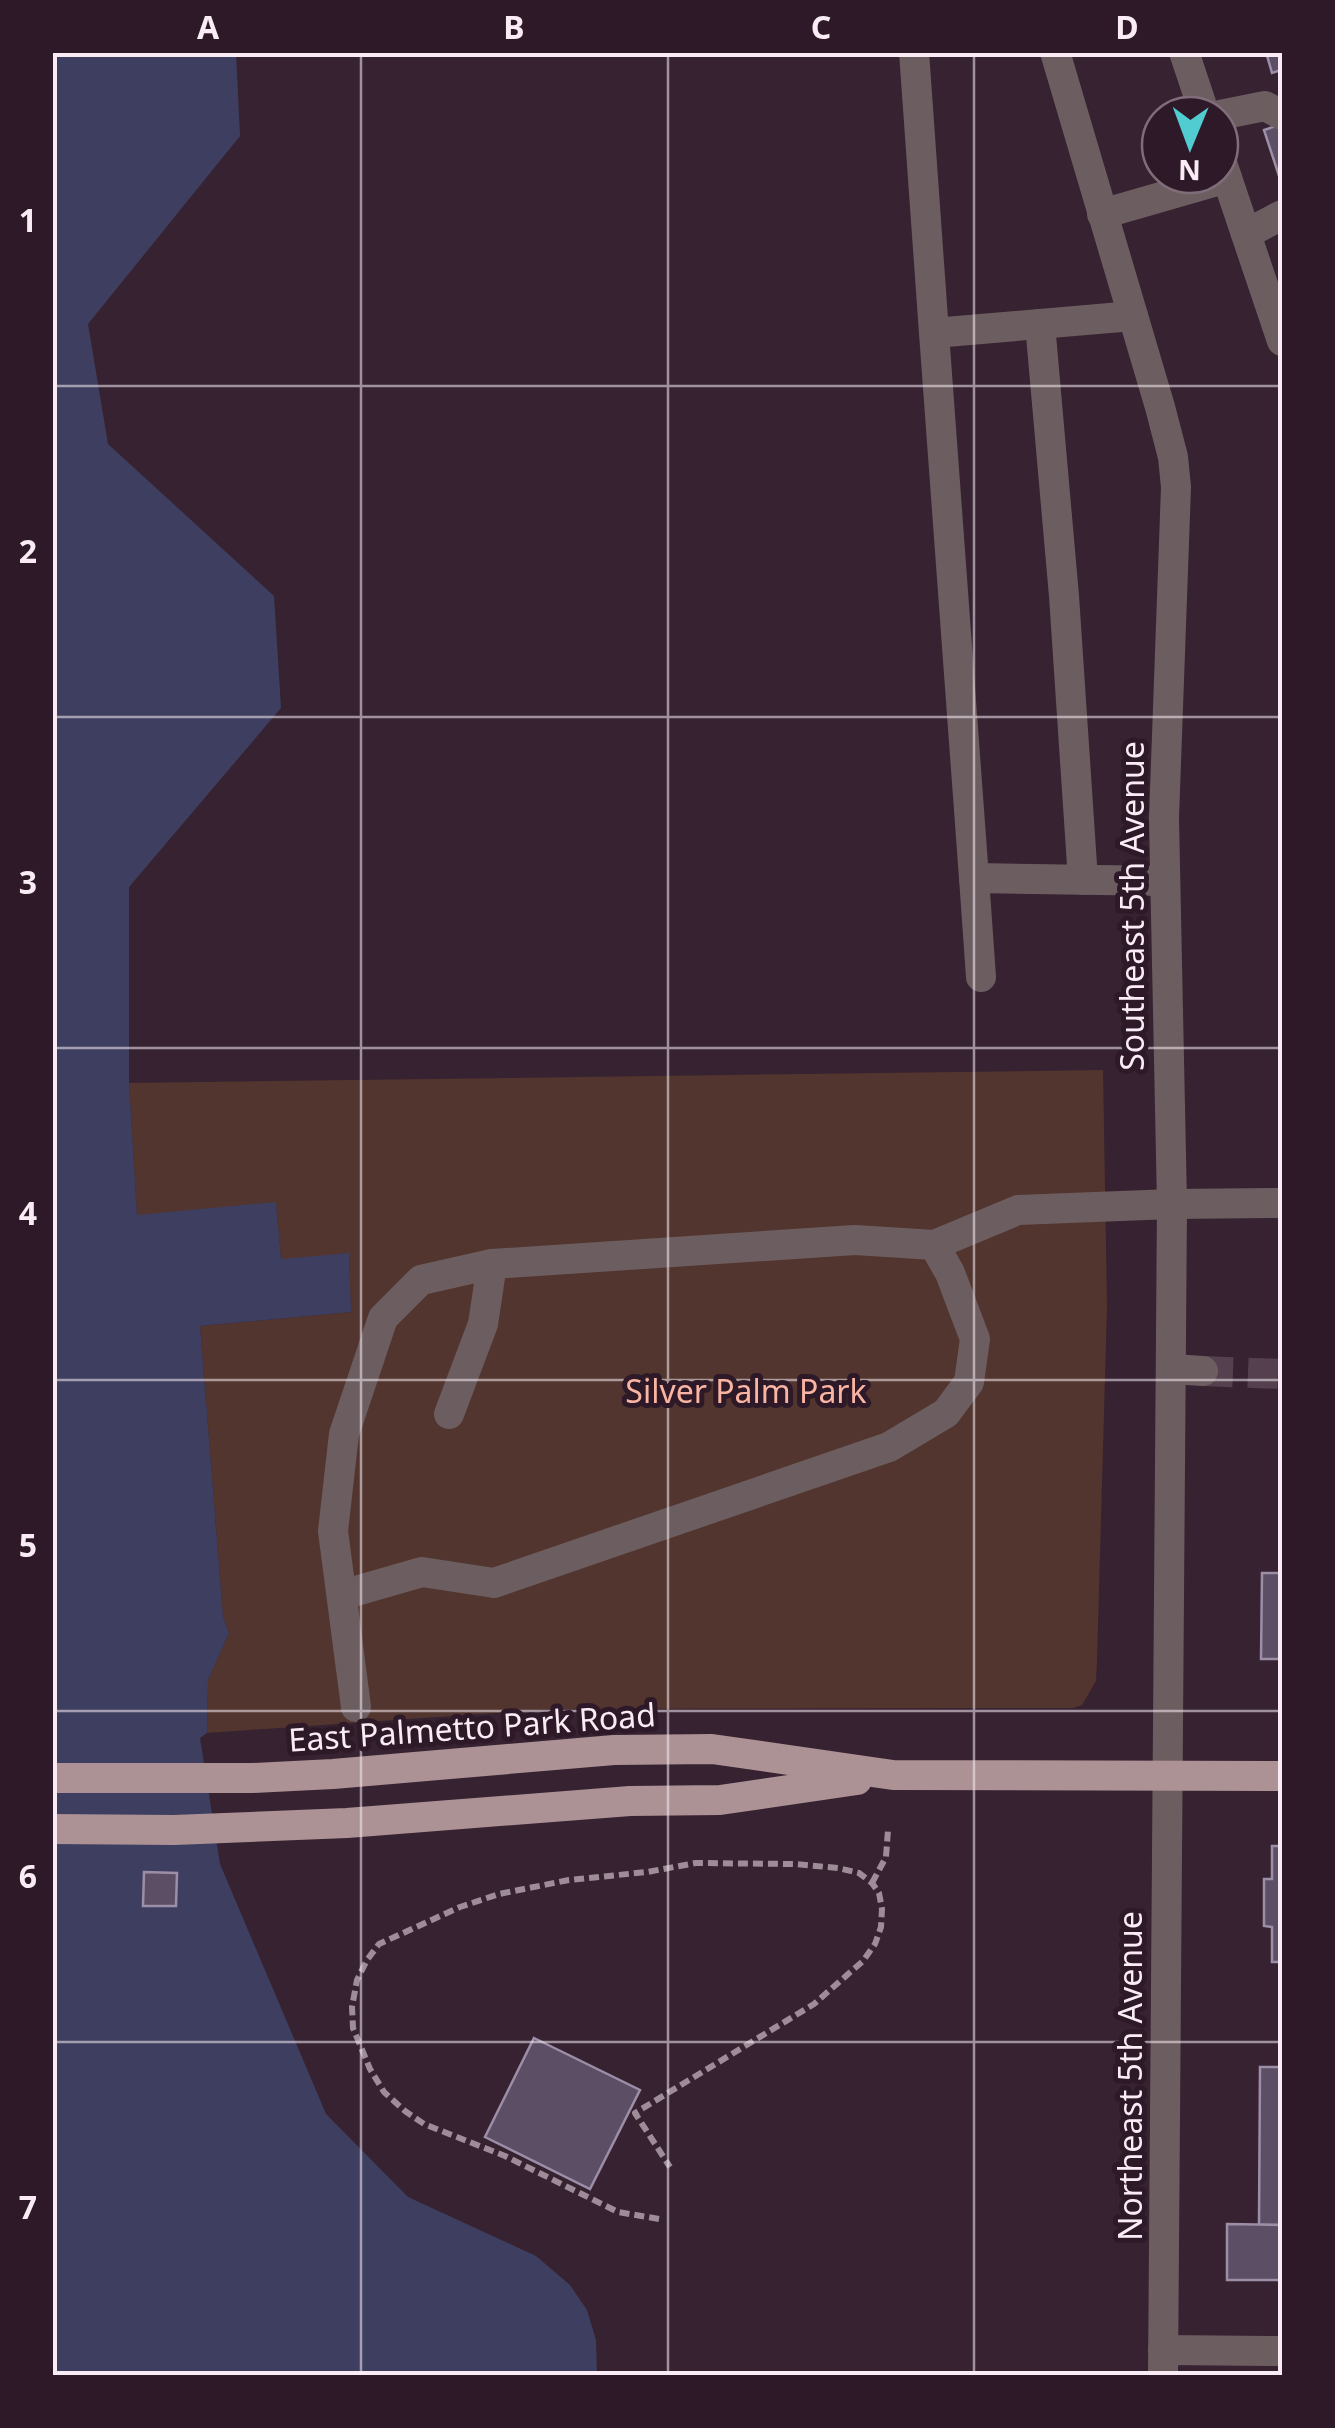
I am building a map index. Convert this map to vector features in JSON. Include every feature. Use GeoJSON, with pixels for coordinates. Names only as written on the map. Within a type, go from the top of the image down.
{"type":"FeatureCollection","features":[{"type":"Feature","properties":{"kind":"main road","name":"East Palmetto Park Road"},"geometry":{"type":"LineString","coordinates":[[52,1778],[253,1778],[614,1750],[712,1749],[894,1775],[1282,1776]]}},
{"type":"Feature","properties":{"kind":"main road","name":"East Palmetto Park Road"},"geometry":{"type":"LineString","coordinates":[[52,1829],[174,1830],[347,1824],[482,1811],[720,1800],[894,1775]]}},
{"type":"Feature","properties":{"kind":"street"},"geometry":{"type":"LineString","coordinates":[[914,52],[981,977]]}},
{"type":"Feature","properties":{"kind":"street","name":"Southeast 5th Avenue"},"geometry":{"type":"LineString","coordinates":[[1055,52],[1169,440],[1176,487],[1167,683],[1165,882],[1172,1204],[1168,1776]]}},
{"type":"Feature","properties":{"kind":"street"},"geometry":{"type":"LineString","coordinates":[[1184,52],[1199,95]]}},
{"type":"Feature","properties":{"kind":"street"},"geometry":{"type":"LineString","coordinates":[[1240,111],[1265,106],[1282,115]]}},
{"type":"Feature","properties":{"kind":"street"},"geometry":{"type":"LineString","coordinates":[[1102,214],[1152,195]]}},
{"type":"Feature","properties":{"kind":"street"},"geometry":{"type":"LineString","coordinates":[[1233,195],[1282,341]]}},
{"type":"Feature","properties":{"kind":"street"},"geometry":{"type":"LineString","coordinates":[[1246,234],[1282,215]]}},
{"type":"Feature","properties":{"kind":"street"},"geometry":{"type":"LineString","coordinates":[[934,333],[1133,316]]}},
{"type":"Feature","properties":{"kind":"street"},"geometry":{"type":"LineString","coordinates":[[1040,324],[1083,880]]}},
{"type":"Feature","properties":{"kind":"street"},"geometry":{"type":"LineString","coordinates":[[974,878],[1165,882]]}},
{"type":"Feature","properties":{"kind":"street"},"geometry":{"type":"LineString","coordinates":[[356,1707],[333,1531],[344,1434],[382,1318],[420,1280],[492,1264],[855,1240],[934,1245],[1018,1210],[1282,1203]]}},
{"type":"Feature","properties":{"kind":"street"},"geometry":{"type":"LineString","coordinates":[[342,1595],[422,1572],[494,1584],[889,1447],[946,1413],[968,1382],[975,1339],[950,1273],[934,1245]]}},
{"type":"Feature","properties":{"kind":"street"},"geometry":{"type":"LineString","coordinates":[[449,1414],[483,1324],[492,1264]]}},
{"type":"Feature","properties":{"kind":"street"},"geometry":{"type":"LineString","coordinates":[[1171,1369],[1203,1371]]}},
{"type":"Feature","properties":{"kind":"street","name":"Northeast 5th Avenue"},"geometry":{"type":"LineString","coordinates":[[1163,2363],[1168,1776]]}},
{"type":"Feature","properties":{"kind":"street"},"geometry":{"type":"LineString","coordinates":[[1163,2363],[1282,2351]]}},
{"type":"Feature","properties":{"kind":"path"},"geometry":{"type":"LineString","coordinates":[[872,1883],[886,1856],[888,1830]]}},
{"type":"Feature","properties":{"kind":"path"},"geometry":{"type":"LineString","coordinates":[[659,2218],[618,2212],[505,2156],[424,2124],[384,2092],[370,2070],[353,2028],[357,1980],[367,1960],[379,1944],[460,1907],[499,1894],[569,1880],[696,1863],[794,1864],[859,1873],[872,1883],[882,1908],[881,1927],[863,1962],[814,2004],[635,2113],[670,2168]]}},
{"type":"Feature","properties":{"kind":"green space","name":"Silver Palm Park"},"geometry":{"type":"Polygon","coordinates":[[[1103,1070],[1107,1306],[1097,1661],[1096,1681],[1082,1705],[555,1709],[207,1733],[208,1680],[229,1633],[223,1616],[200,1326],[351,1312],[349,1254],[281,1260],[276,1203],[137,1216],[129,1083],[1103,1070]]]}},
{"type":"Feature","properties":{"kind":"water"},"geometry":{"type":"Polygon","coordinates":[[[52,53],[236,53],[240,136],[88,324],[108,444],[274,596],[281,708],[129,887],[129,1083],[137,1215],[276,1202],[281,1259],[349,1253],[351,1312],[200,1326],[223,1616],[229,1633],[208,1680],[207,1733],[200,1738],[220,1864],[326,2114],[408,2197],[536,2256],[570,2285],[587,2310],[596,2340],[597,2375],[53,2375],[52,53]]]}},
{"type":"Feature","properties":{"kind":"building"},"geometry":{"type":"Polygon","coordinates":[[[1266,52],[1282,52],[1282,75],[1281,70],[1272,73],[1266,52]]]}},
{"type":"Feature","properties":{"kind":"building"},"geometry":{"type":"Polygon","coordinates":[[[1282,124],[1282,185],[1264,130],[1282,124]]]}},
{"type":"Feature","properties":{"kind":"building"},"geometry":{"type":"Polygon","coordinates":[[[1262,1573],[1282,1573],[1282,1659],[1261,1659],[1262,1573]]]}},
{"type":"Feature","properties":{"kind":"building"},"geometry":{"type":"Polygon","coordinates":[[[1272,1846],[1282,1846],[1282,1962],[1272,1962],[1272,1927],[1264,1926],[1264,1879],[1272,1879],[1272,1846]]]}},
{"type":"Feature","properties":{"kind":"building"},"geometry":{"type":"Polygon","coordinates":[[[144,1872],[177,1873],[176,1906],[143,1906],[144,1872]]]}},
{"type":"Feature","properties":{"kind":"building"},"geometry":{"type":"Polygon","coordinates":[[[534,2038],[640,2090],[590,2189],[485,2137],[534,2038]]]}},
{"type":"Feature","properties":{"kind":"building"},"geometry":{"type":"Polygon","coordinates":[[[1260,2067],[1282,2067],[1282,2225],[1259,2225],[1260,2067]]]}},
{"type":"Feature","properties":{"kind":"building"},"geometry":{"type":"Polygon","coordinates":[[[1227,2224],[1282,2225],[1282,2280],[1227,2280],[1227,2224]]]}},
{"type":"Feature","properties":{"kind":"tunnel"},"geometry":{"type":"LineString","coordinates":[[1203,1371],[1282,1374]]}}]}
